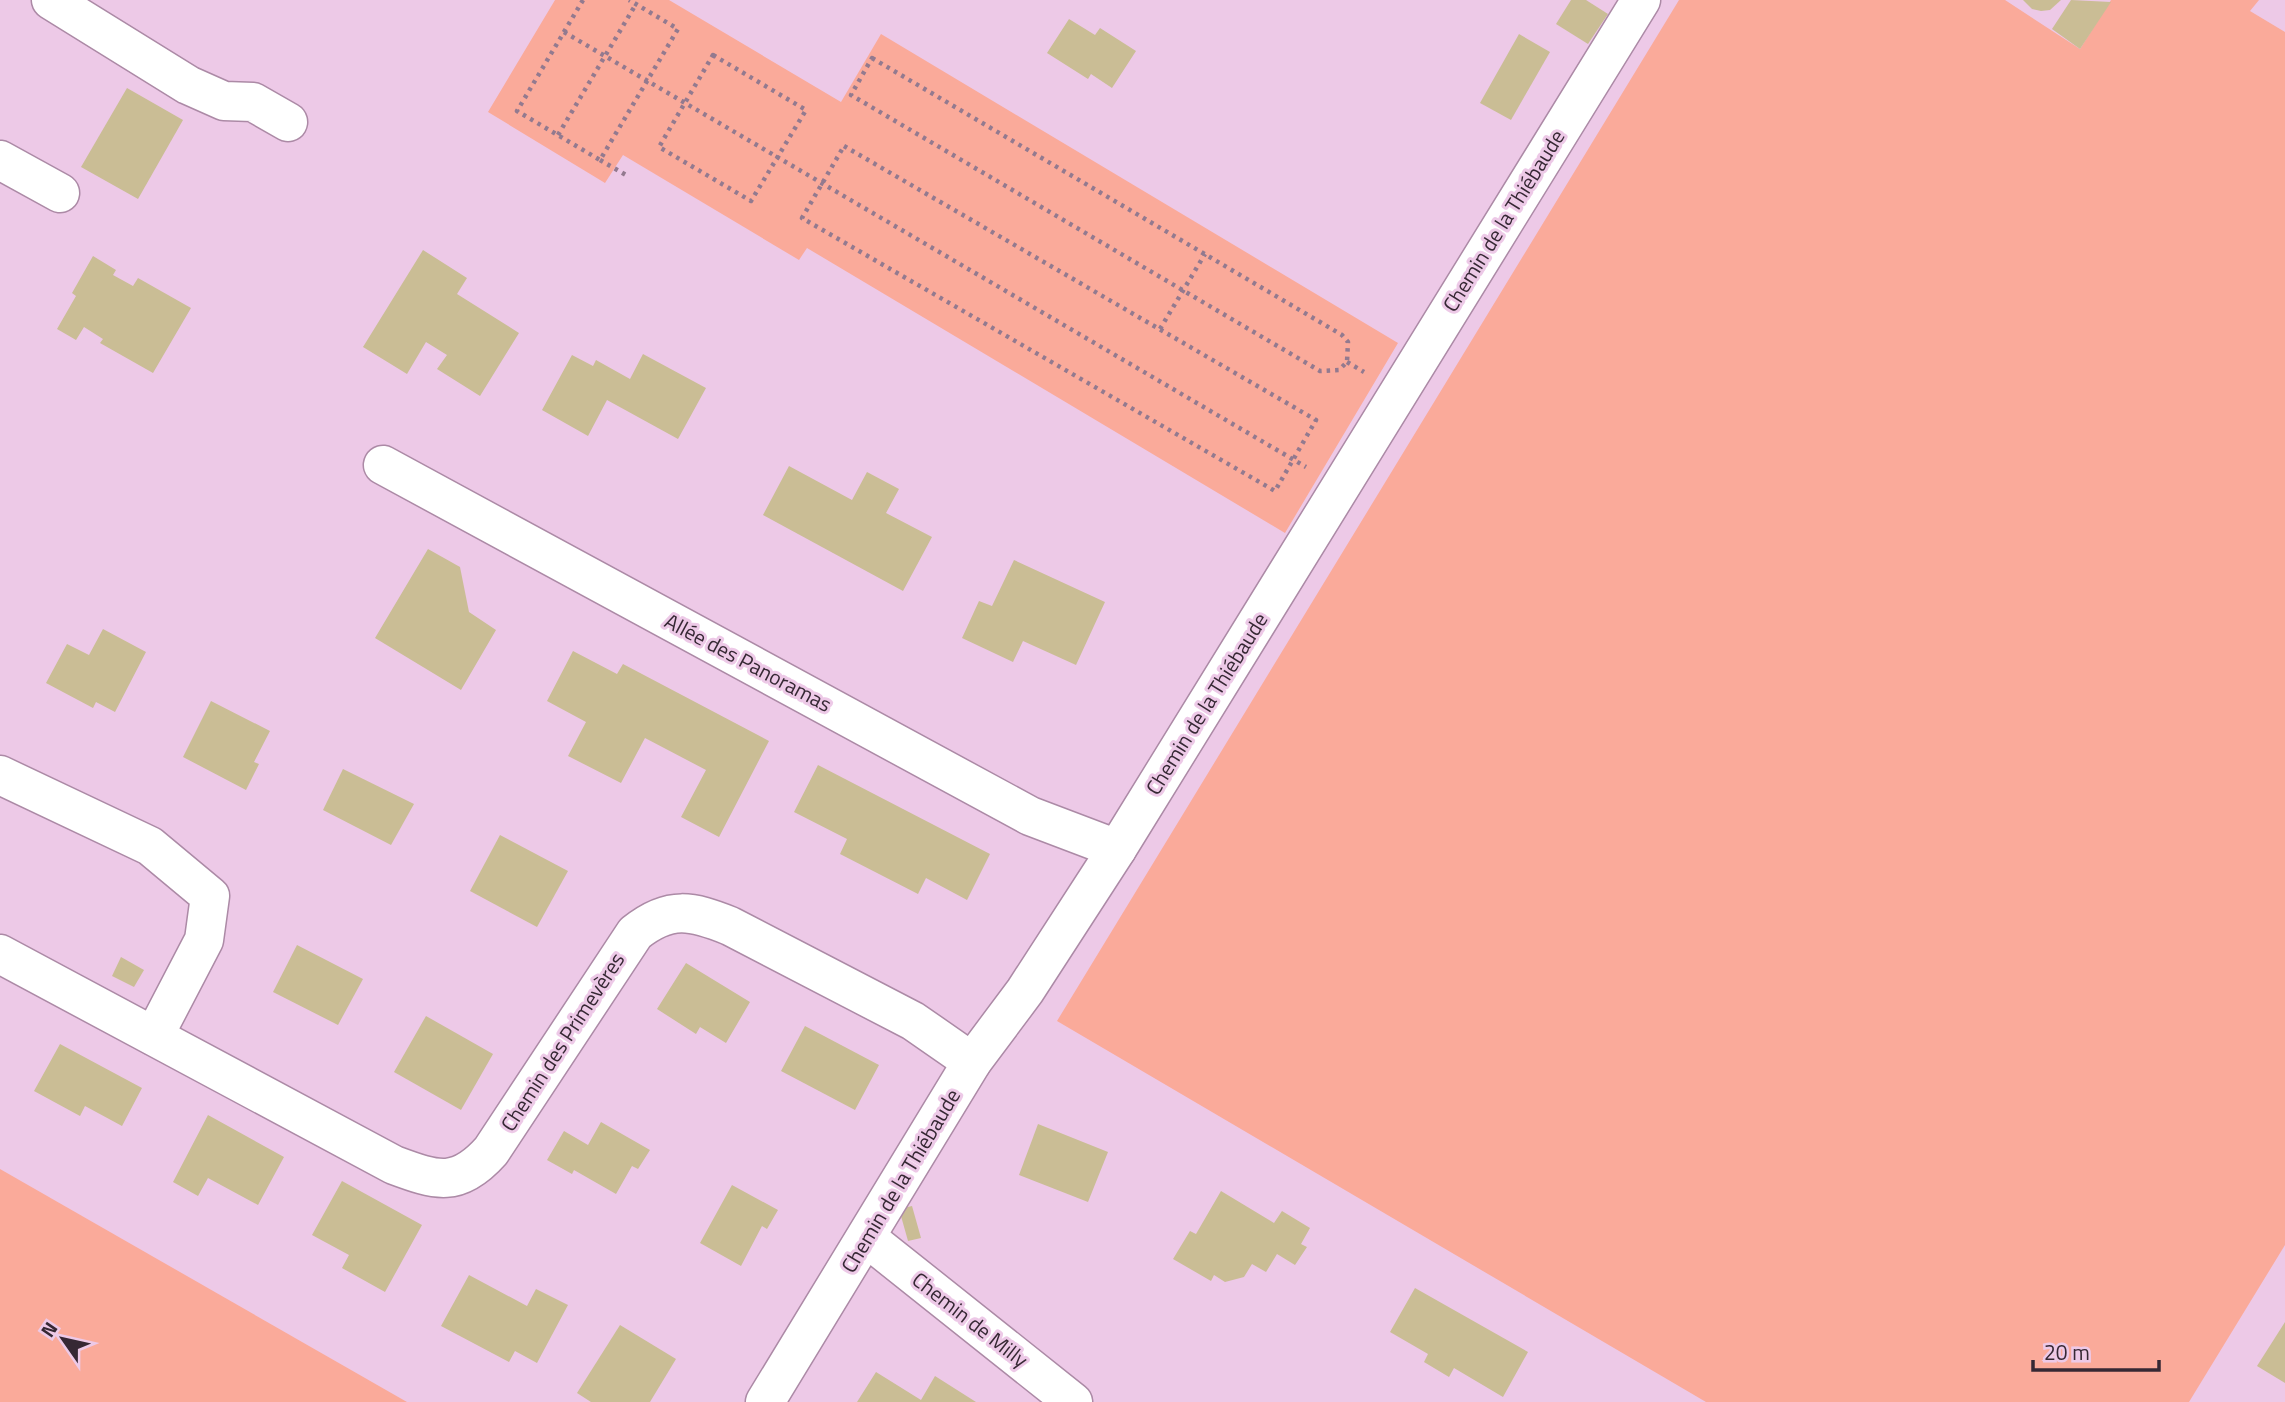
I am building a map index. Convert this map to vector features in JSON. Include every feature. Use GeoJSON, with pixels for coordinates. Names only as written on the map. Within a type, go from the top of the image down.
{"type":"FeatureCollection","features":[{"type":"Feature","properties":{"kind":"street"},"geometry":{"type":"LineString","coordinates":[[51,0],[188,85],[224,101],[253,102],[288,122]]}},
{"type":"Feature","properties":{"kind":"street","name":"Chemin de la Thiébaude"},"geometry":{"type":"LineString","coordinates":[[765,1402],[972,1062],[1025,991],[1117,849],[1641,0]]}},
{"type":"Feature","properties":{"kind":"street"},"geometry":{"type":"LineString","coordinates":[[0,160],[61,192]]}},
{"type":"Feature","properties":{"kind":"street","name":"Allée des Panoramas"},"geometry":{"type":"LineString","coordinates":[[383,465],[1030,816],[1117,849]]}},
{"type":"Feature","properties":{"kind":"street"},"geometry":{"type":"LineString","coordinates":[[0,775],[150,846],[210,896],[204,940],[154,1036]]}},
{"type":"Feature","properties":{"kind":"street","name":"Chemin des Primevères"},"geometry":{"type":"LineString","coordinates":[[0,954],[394,1165],[430,1178],[457,1177],[475,1168],[491,1151],[635,933],[650,920],[673,912],[703,915],[730,926],[913,1021],[972,1062]]}},
{"type":"Feature","properties":{"kind":"street","name":"Chemin de Milly"},"geometry":{"type":"LineString","coordinates":[[867,1238],[1073,1402]]}},
{"type":"Feature","properties":{"kind":"path"},"geometry":{"type":"LineString","coordinates":[[583,0],[517,111],[626,176]]}},
{"type":"Feature","properties":{"kind":"path"},"geometry":{"type":"LineString","coordinates":[[600,160],[678,29],[629,0]]}},
{"type":"Feature","properties":{"kind":"path"},"geometry":{"type":"LineString","coordinates":[[558,135],[636,4]]}},
{"type":"Feature","properties":{"kind":"path"},"geometry":{"type":"LineString","coordinates":[[564,33],[1340,486]]}},
{"type":"Feature","properties":{"kind":"path"},"geometry":{"type":"LineString","coordinates":[[713,55],[806,110],[777,157],[751,201],[659,146],[713,55]]}},
{"type":"Feature","properties":{"kind":"path"},"geometry":{"type":"LineString","coordinates":[[872,58],[1205,254],[1342,335],[1348,342],[1347,362],[1339,370],[1320,371],[851,95],[872,58]]}},
{"type":"Feature","properties":{"kind":"path"},"geometry":{"type":"LineString","coordinates":[[844,146],[1316,420],[1275,491],[802,218],[822,184],[844,146]]}},
{"type":"Feature","properties":{"kind":"path"},"geometry":{"type":"LineString","coordinates":[[1160,329],[1205,254]]}},
{"type":"Feature","properties":{"kind":"shaded area"},"geometry":{"type":"Polygon","coordinates":[[[555,0],[669,0],[841,102],[881,34],[1398,343],[1285,533],[807,248],[799,260],[623,155],[605,183],[488,112],[555,0]]]}},
{"type":"Feature","properties":{"kind":"shaded area"},"geometry":{"type":"Polygon","coordinates":[[[1679,0],[2005,0],[2080,49],[2111,0],[2259,0],[2250,11],[2285,32],[2285,1245],[2189,1402],[1706,1402],[1057,1021],[1679,0]]]}},
{"type":"Feature","properties":{"kind":"shaded area"},"geometry":{"type":"Polygon","coordinates":[[[0,1169],[407,1402],[0,1402],[0,1169]]]}},
{"type":"Feature","properties":{"kind":"building"},"geometry":{"type":"Polygon","coordinates":[[[1571,0],[1586,0],[1608,14],[1588,44],[1556,24],[1571,0]]]}},
{"type":"Feature","properties":{"kind":"building"},"geometry":{"type":"Polygon","coordinates":[[[2023,0],[2061,0],[2050,10],[2041,11],[2032,9],[2023,0]]]}},
{"type":"Feature","properties":{"kind":"building"},"geometry":{"type":"Polygon","coordinates":[[[2071,0],[2111,2],[2080,49],[2052,29],[2071,0]]]}},
{"type":"Feature","properties":{"kind":"building"},"geometry":{"type":"Polygon","coordinates":[[[1069,19],[1095,35],[1100,28],[1136,51],[1112,88],[1091,74],[1088,79],[1047,53],[1069,19]]]}},
{"type":"Feature","properties":{"kind":"building"},"geometry":{"type":"Polygon","coordinates":[[[1519,34],[1550,52],[1511,120],[1480,103],[1519,34]]]}},
{"type":"Feature","properties":{"kind":"building"},"geometry":{"type":"Polygon","coordinates":[[[127,88],[183,120],[138,199],[81,167],[127,88]]]}},
{"type":"Feature","properties":{"kind":"building"},"geometry":{"type":"Polygon","coordinates":[[[423,250],[467,278],[457,294],[519,333],[480,396],[437,369],[447,355],[426,342],[407,374],[363,347],[423,250]]]}},
{"type":"Feature","properties":{"kind":"building"},"geometry":{"type":"Polygon","coordinates":[[[93,256],[116,270],[113,275],[133,286],[138,278],[191,308],[153,373],[100,343],[103,339],[84,327],[76,340],[57,329],[76,296],[72,293],[93,256]]]}},
{"type":"Feature","properties":{"kind":"building"},"geometry":{"type":"Polygon","coordinates":[[[643,354],[706,388],[678,439],[607,400],[588,436],[542,410],[572,355],[593,366],[596,360],[630,379],[643,354]]]}},
{"type":"Feature","properties":{"kind":"building"},"geometry":{"type":"Polygon","coordinates":[[[789,466],[852,500],[867,472],[899,489],[886,513],[932,537],[903,591],[763,515],[789,466]]]}},
{"type":"Feature","properties":{"kind":"building"},"geometry":{"type":"Polygon","coordinates":[[[428,549],[460,567],[469,612],[496,630],[461,690],[375,638],[428,549]]]}},
{"type":"Feature","properties":{"kind":"building"},"geometry":{"type":"Polygon","coordinates":[[[1014,560],[1105,602],[1076,665],[1023,641],[1013,662],[962,638],[979,601],[992,606],[1014,560]]]}},
{"type":"Feature","properties":{"kind":"building"},"geometry":{"type":"Polygon","coordinates":[[[103,629],[146,652],[115,712],[96,702],[93,708],[46,683],[67,644],[89,655],[103,629]]]}},
{"type":"Feature","properties":{"kind":"building"},"geometry":{"type":"Polygon","coordinates":[[[573,651],[617,674],[623,664],[769,741],[719,837],[681,817],[706,770],[645,738],[621,783],[568,756],[586,722],[547,701],[573,651]]]}},
{"type":"Feature","properties":{"kind":"building"},"geometry":{"type":"Polygon","coordinates":[[[211,701],[270,731],[254,762],[259,764],[246,790],[183,757],[211,701]]]}},
{"type":"Feature","properties":{"kind":"building"},"geometry":{"type":"Polygon","coordinates":[[[818,765],[990,854],[967,900],[926,878],[918,894],[840,854],[847,839],[794,812],[818,765]]]}},
{"type":"Feature","properties":{"kind":"building"},"geometry":{"type":"Polygon","coordinates":[[[343,769],[414,804],[391,845],[323,810],[343,769]]]}},
{"type":"Feature","properties":{"kind":"building"},"geometry":{"type":"Polygon","coordinates":[[[500,835],[568,871],[537,927],[470,891],[500,835]]]}},
{"type":"Feature","properties":{"kind":"building"},"geometry":{"type":"Polygon","coordinates":[[[297,945],[363,979],[338,1025],[273,992],[297,945]]]}},
{"type":"Feature","properties":{"kind":"building"},"geometry":{"type":"Polygon","coordinates":[[[121,957],[144,970],[134,987],[112,976],[121,957]]]}},
{"type":"Feature","properties":{"kind":"building"},"geometry":{"type":"Polygon","coordinates":[[[686,963],[750,1002],[726,1043],[700,1027],[696,1034],[657,1009],[686,963]]]}},
{"type":"Feature","properties":{"kind":"building"},"geometry":{"type":"Polygon","coordinates":[[[426,1016],[493,1054],[461,1110],[394,1072],[426,1016]]]}},
{"type":"Feature","properties":{"kind":"building"},"geometry":{"type":"Polygon","coordinates":[[[805,1026],[879,1065],[855,1110],[781,1071],[805,1026]]]}},
{"type":"Feature","properties":{"kind":"building"},"geometry":{"type":"Polygon","coordinates":[[[60,1044],[142,1088],[122,1126],[85,1106],[80,1116],[34,1091],[60,1044]]]}},
{"type":"Feature","properties":{"kind":"building"},"geometry":{"type":"Polygon","coordinates":[[[208,1115],[284,1157],[258,1205],[208,1178],[198,1196],[173,1182],[208,1115]]]}},
{"type":"Feature","properties":{"kind":"building"},"geometry":{"type":"Polygon","coordinates":[[[601,1122],[650,1150],[638,1169],[632,1166],[616,1194],[574,1170],[572,1174],[547,1160],[564,1131],[588,1145],[601,1122]]]}},
{"type":"Feature","properties":{"kind":"building"},"geometry":{"type":"Polygon","coordinates":[[[1038,1124],[1108,1152],[1088,1202],[1019,1175],[1038,1124]]]}},
{"type":"Feature","properties":{"kind":"building"},"geometry":{"type":"Polygon","coordinates":[[[342,1181],[422,1225],[385,1292],[342,1268],[349,1255],[312,1235],[342,1181]]]}},
{"type":"Feature","properties":{"kind":"building"},"geometry":{"type":"Polygon","coordinates":[[[732,1185],[778,1210],[767,1229],[762,1226],[741,1266],[700,1243],[732,1185]]]}},
{"type":"Feature","properties":{"kind":"building"},"geometry":{"type":"Polygon","coordinates":[[[1221,1191],[1274,1223],[1282,1211],[1310,1228],[1301,1244],[1307,1247],[1295,1265],[1277,1254],[1266,1272],[1252,1264],[1244,1277],[1225,1282],[1214,1275],[1211,1281],[1173,1259],[1190,1231],[1196,1234],[1221,1191]]]}},
{"type":"Feature","properties":{"kind":"building"},"geometry":{"type":"Polygon","coordinates":[[[912,1206],[921,1238],[908,1241],[899,1209],[912,1206]]]}},
{"type":"Feature","properties":{"kind":"building"},"geometry":{"type":"Polygon","coordinates":[[[469,1275],[527,1306],[536,1289],[568,1305],[537,1363],[515,1351],[509,1362],[441,1326],[469,1275]]]}},
{"type":"Feature","properties":{"kind":"building"},"geometry":{"type":"Polygon","coordinates":[[[1415,1288],[1528,1352],[1503,1397],[1454,1368],[1449,1377],[1424,1362],[1428,1354],[1390,1332],[1415,1288]]]}},
{"type":"Feature","properties":{"kind":"building"},"geometry":{"type":"Polygon","coordinates":[[[2285,1322],[2285,1383],[2257,1366],[2285,1322]]]}},
{"type":"Feature","properties":{"kind":"building"},"geometry":{"type":"Polygon","coordinates":[[[620,1325],[676,1359],[650,1402],[591,1402],[577,1393],[620,1325]]]}},
{"type":"Feature","properties":{"kind":"building"},"geometry":{"type":"Polygon","coordinates":[[[876,1372],[921,1400],[935,1376],[976,1402],[857,1402],[876,1372]]]}}]}
